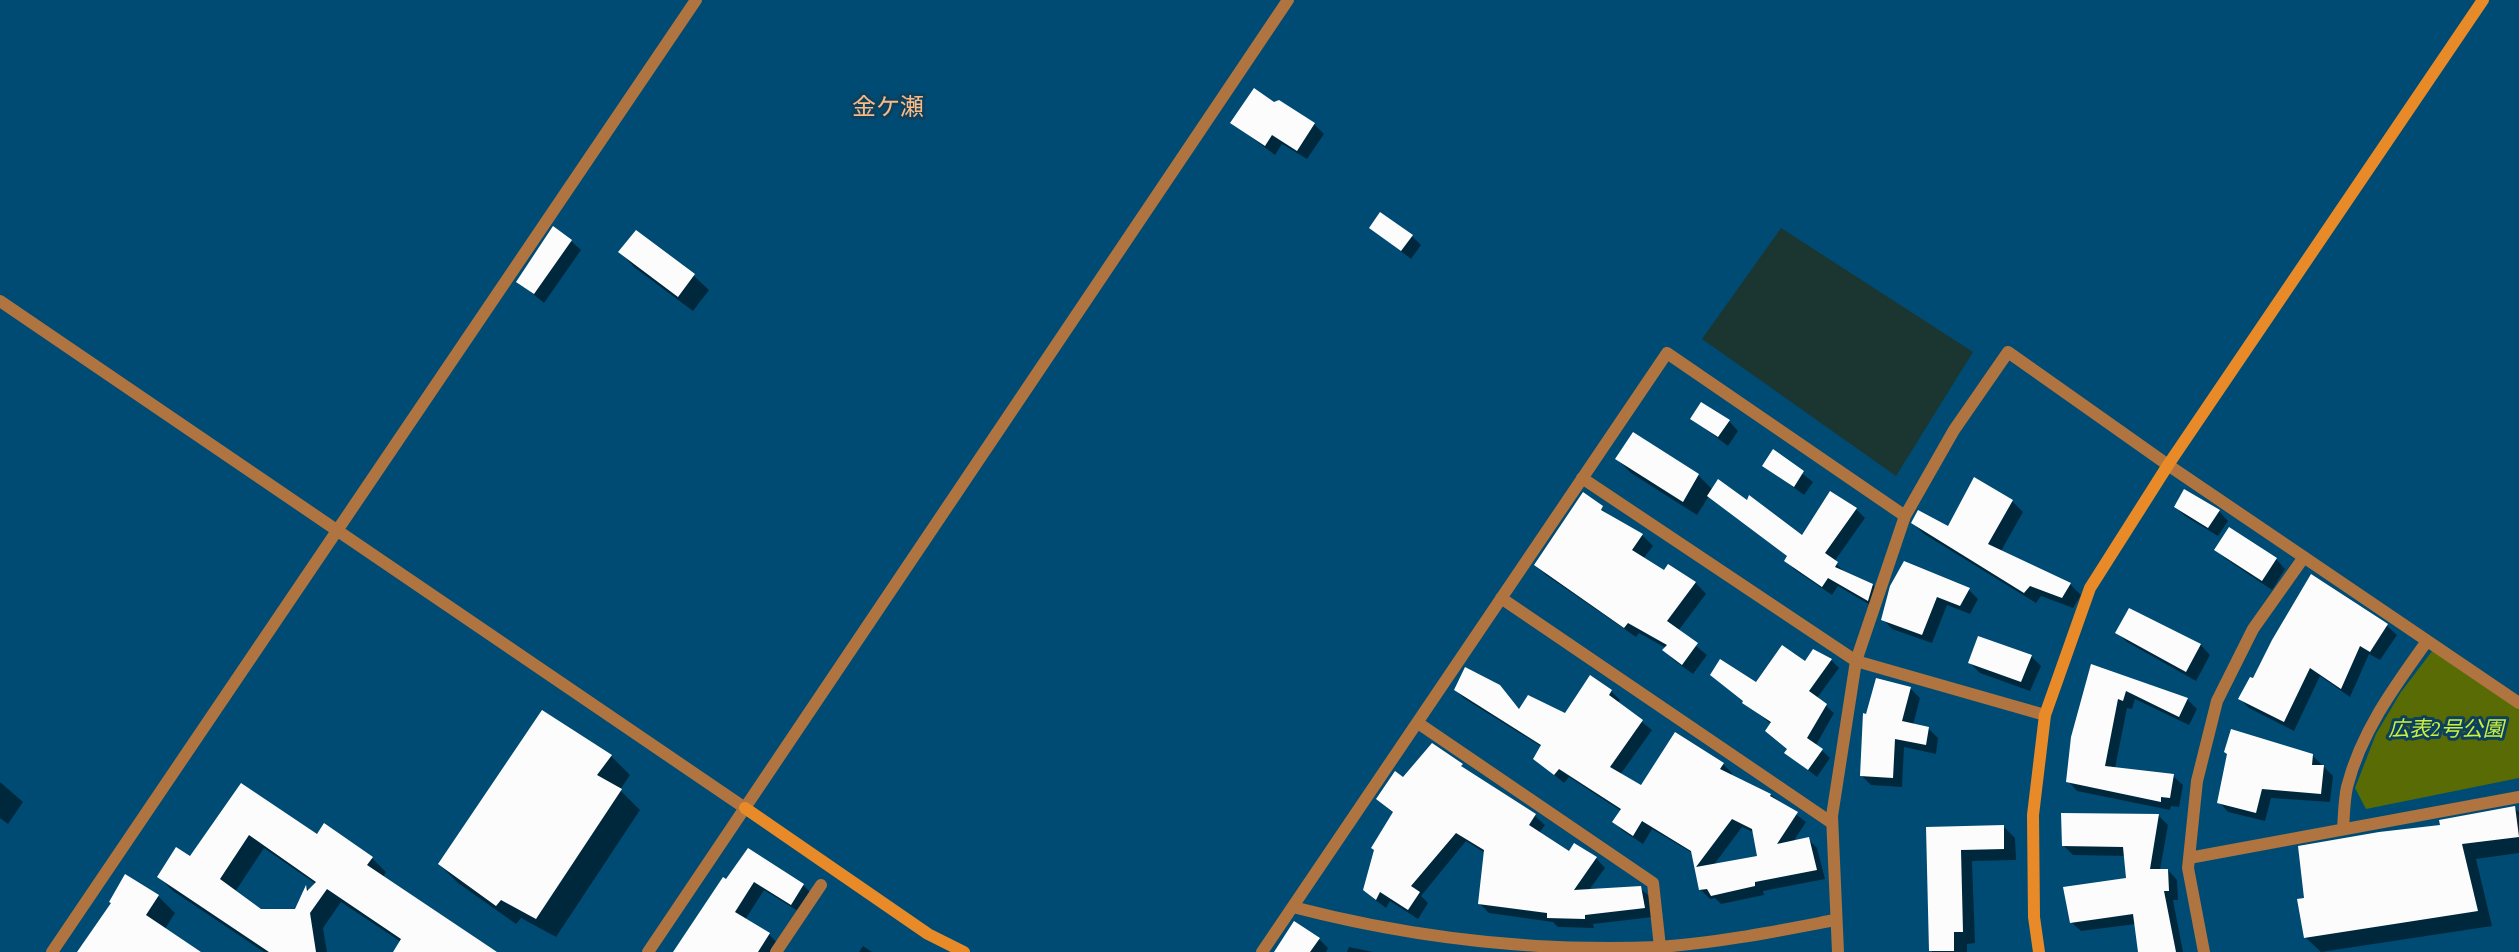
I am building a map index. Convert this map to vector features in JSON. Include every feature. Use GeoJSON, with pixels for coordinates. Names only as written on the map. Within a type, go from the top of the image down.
{"type":"FeatureCollection","features":[{"type":"Feature","properties":{"kind":"street"},"geometry":{"type":"LineString","coordinates":[[52,952],[696,0]]}},
{"type":"Feature","properties":{"kind":"street"},"geometry":{"type":"LineString","coordinates":[[648,952],[1288,0]]}},
{"type":"Feature","properties":{"kind":"street"},"geometry":{"type":"LineString","coordinates":[[2039,952],[2034,917],[2033,815],[2045,715],[2090,588],[2168,465],[2483,0]]}},
{"type":"Feature","properties":{"kind":"street"},"geometry":{"type":"LineString","coordinates":[[0,301],[928,934],[964,952]]}},
{"type":"Feature","properties":{"kind":"street"},"geometry":{"type":"LineString","coordinates":[[1838,952],[1832,823],[1856,661],[1905,516],[1954,430],[2008,352],[2168,465],[2519,703]]}},
{"type":"Feature","properties":{"kind":"street"},"geometry":{"type":"LineString","coordinates":[[1262,952],[1667,353],[1905,516]]}},
{"type":"Feature","properties":{"kind":"street"},"geometry":{"type":"LineString","coordinates":[[1582,478],[1856,661],[2045,715]]}},
{"type":"Feature","properties":{"kind":"street"},"geometry":{"type":"LineString","coordinates":[[2204,952],[2188,868],[2197,781],[2217,701],[2253,629],[2304,557]]}},
{"type":"Feature","properties":{"kind":"street"},"geometry":{"type":"LineString","coordinates":[[1501,598],[1832,823]]}},
{"type":"Feature","properties":{"kind":"street"},"geometry":{"type":"LineString","coordinates":[[2343,829],[2347,789],[2360,747],[2385,698],[2427,641]]}},
{"type":"Feature","properties":{"kind":"street"},"geometry":{"type":"LineString","coordinates":[[1418,723],[1653,883],[1660,947]]}},
{"type":"Feature","properties":{"kind":"street"},"geometry":{"type":"LineString","coordinates":[[2189,858],[2519,797]]}},
{"type":"Feature","properties":{"kind":"street"},"geometry":{"type":"LineString","coordinates":[[776,952],[821,885]]}},
{"type":"Feature","properties":{"kind":"street"},"geometry":{"type":"LineString","coordinates":[[1293,907],[1354,923],[1439,938],[1578,950],[1660,947],[1743,938],[1835,920]]}},
{"type":"Feature","properties":{"kind":"green space","name":"広表2号公園"},"geometry":{"type":"Polygon","coordinates":[[[2433,650],[2519,709],[2519,778],[2366,809],[2355,788],[2376,734],[2401,692],[2433,650]]]}},
{"type":"Feature","properties":{"kind":"shaded area"},"geometry":{"type":"Polygon","coordinates":[[[1781,228],[1973,352],[1896,476],[1702,339],[1781,228]]]}},
{"type":"Feature","properties":{"kind":"building"},"geometry":{"type":"Polygon","coordinates":[[[1254,88],[1274,102],[1279,100],[1315,123],[1297,151],[1272,135],[1265,146],[1230,123],[1254,88]]]}},
{"type":"Feature","properties":{"kind":"building"},"geometry":{"type":"Polygon","coordinates":[[[1380,212],[1413,235],[1401,251],[1369,228],[1380,212]]]}},
{"type":"Feature","properties":{"kind":"building"},"geometry":{"type":"Polygon","coordinates":[[[553,226],[572,240],[534,294],[516,282],[553,226]]]}},
{"type":"Feature","properties":{"kind":"building"},"geometry":{"type":"Polygon","coordinates":[[[636,230],[695,274],[678,297],[618,252],[636,230]]]}},
{"type":"Feature","properties":{"kind":"building"},"geometry":{"type":"Polygon","coordinates":[[[1701,402],[1730,420],[1718,437],[1690,419],[1701,402]]]}},
{"type":"Feature","properties":{"kind":"building"},"geometry":{"type":"Polygon","coordinates":[[[1633,432],[1699,474],[1683,502],[1615,459],[1633,432]]]}},
{"type":"Feature","properties":{"kind":"building"},"geometry":{"type":"Polygon","coordinates":[[[1773,449],[1804,471],[1794,487],[1762,466],[1773,449]]]}},
{"type":"Feature","properties":{"kind":"building"},"geometry":{"type":"Polygon","coordinates":[[[1974,477],[2013,500],[1988,544],[2071,583],[2062,598],[2030,586],[2024,593],[1911,523],[1918,510],[1948,526],[1974,477]]]}},
{"type":"Feature","properties":{"kind":"building"},"geometry":{"type":"Polygon","coordinates":[[[1718,479],[1747,500],[1749,495],[1802,535],[1830,491],[1857,508],[1825,553],[1838,562],[1835,567],[1873,584],[1868,601],[1828,578],[1822,587],[1784,561],[1787,556],[1707,496],[1718,479]]]}},
{"type":"Feature","properties":{"kind":"building"},"geometry":{"type":"Polygon","coordinates":[[[2184,489],[2220,510],[2208,528],[2174,507],[2184,489]]]}},
{"type":"Feature","properties":{"kind":"building"},"geometry":{"type":"Polygon","coordinates":[[[1583,492],[1603,506],[1601,510],[1643,534],[1632,550],[1664,570],[1668,564],[1696,582],[1667,621],[1698,643],[1682,665],[1662,650],[1667,645],[1628,623],[1624,628],[1534,565],[1583,492]]]}},
{"type":"Feature","properties":{"kind":"building"},"geometry":{"type":"Polygon","coordinates":[[[2229,527],[2277,558],[2262,581],[2214,550],[2229,527]]]}},
{"type":"Feature","properties":{"kind":"building"},"geometry":{"type":"Polygon","coordinates":[[[1904,561],[1970,588],[1960,606],[1937,597],[1922,635],[1881,620],[1890,586],[1904,561]]]}},
{"type":"Feature","properties":{"kind":"building"},"geometry":{"type":"Polygon","coordinates":[[[2311,574],[2388,624],[2370,652],[2360,646],[2341,689],[2310,668],[2284,722],[2238,699],[2250,677],[2253,678],[2272,640],[2311,574]]]}},
{"type":"Feature","properties":{"kind":"building"},"geometry":{"type":"Polygon","coordinates":[[[2129,608],[2201,644],[2186,672],[2115,633],[2129,608]]]}},
{"type":"Feature","properties":{"kind":"building"},"geometry":{"type":"Polygon","coordinates":[[[1978,636],[2032,655],[2021,682],[1968,663],[1978,636]]]}},
{"type":"Feature","properties":{"kind":"building"},"geometry":{"type":"Polygon","coordinates":[[[1782,645],[1805,661],[1813,649],[1832,659],[1809,691],[1827,704],[1807,738],[1823,749],[1808,770],[1784,753],[1787,749],[1765,731],[1771,722],[1742,703],[1743,701],[1710,675],[1720,659],[1756,682],[1782,645]]]}},
{"type":"Feature","properties":{"kind":"building"},"geometry":{"type":"Polygon","coordinates":[[[2091,664],[2188,698],[2179,717],[2126,691],[2123,701],[2118,699],[2105,766],[2174,774],[2170,798],[2161,797],[2161,802],[2066,782],[2071,737],[2091,664]]]}},
{"type":"Feature","properties":{"kind":"building"},"geometry":{"type":"Polygon","coordinates":[[[1465,667],[1500,685],[1519,709],[1528,695],[1565,713],[1590,675],[1612,690],[1609,695],[1643,720],[1610,767],[1641,785],[1675,732],[1724,763],[1720,769],[1771,794],[1770,796],[1798,812],[1777,844],[1809,837],[1817,870],[1755,882],[1755,886],[1711,896],[1707,889],[1699,890],[1691,851],[1642,821],[1633,836],[1612,822],[1621,809],[1559,769],[1554,775],[1533,759],[1541,745],[1454,690],[1465,667]],[[1732,819],[1696,867],[1757,856],[1752,829],[1732,819]]]}},
{"type":"Feature","properties":{"kind":"building"},"geometry":{"type":"Polygon","coordinates":[[[1876,678],[1911,687],[1902,721],[1929,727],[1926,745],[1895,739],[1893,778],[1860,776],[1863,713],[1866,714],[1876,678]]]}},
{"type":"Feature","properties":{"kind":"building"},"geometry":{"type":"Polygon","coordinates":[[[542,710],[612,755],[597,775],[622,789],[536,919],[501,900],[496,906],[438,864],[542,710]]]}},
{"type":"Feature","properties":{"kind":"building"},"geometry":{"type":"Polygon","coordinates":[[[2231,729],[2313,754],[2312,765],[2324,765],[2321,794],[2262,789],[2256,813],[2217,803],[2227,754],[2224,752],[2231,729]]]}},
{"type":"Feature","properties":{"kind":"building"},"geometry":{"type":"Polygon","coordinates":[[[1432,743],[1463,764],[1461,766],[1536,814],[1529,825],[1569,851],[1574,843],[1597,857],[1574,890],[1641,886],[1645,908],[1585,915],[1585,919],[1547,918],[1547,913],[1478,904],[1484,850],[1456,833],[1411,886],[1420,892],[1408,910],[1380,892],[1376,900],[1363,890],[1374,850],[1371,848],[1393,812],[1376,799],[1395,771],[1403,777],[1432,743]]]}},
{"type":"Feature","properties":{"kind":"building"},"geometry":{"type":"Polygon","coordinates":[[[241,783],[317,834],[324,823],[373,857],[367,865],[497,952],[393,952],[401,939],[327,889],[310,913],[316,952],[269,952],[157,877],[176,847],[190,856],[241,783]],[[249,835],[220,879],[261,909],[295,909],[306,885],[307,891],[316,882],[249,835]]]}},
{"type":"Feature","properties":{"kind":"building"},"geometry":{"type":"Polygon","coordinates":[[[2515,806],[2519,837],[2462,844],[2478,911],[2304,938],[2297,899],[2304,898],[2298,846],[2379,832],[2440,825],[2439,820],[2515,806]]]}},
{"type":"Feature","properties":{"kind":"building"},"geometry":{"type":"Polygon","coordinates":[[[2061,813],[2159,814],[2150,869],[2168,869],[2169,891],[2164,891],[2176,952],[2138,952],[2133,914],[2070,923],[2063,887],[2126,878],[2123,847],[2062,846],[2061,813]]]}},
{"type":"Feature","properties":{"kind":"building"},"geometry":{"type":"Polygon","coordinates":[[[2004,825],[2004,849],[1961,850],[1963,932],[1954,932],[1954,951],[1929,951],[1926,827],[2004,825]]]}},
{"type":"Feature","properties":{"kind":"building"},"geometry":{"type":"Polygon","coordinates":[[[748,848],[804,884],[791,905],[754,882],[735,912],[770,933],[758,952],[673,952],[723,877],[726,879],[748,848]]]}},
{"type":"Feature","properties":{"kind":"building"},"geometry":{"type":"Polygon","coordinates":[[[125,874],[159,895],[146,915],[201,952],[77,952],[111,903],[109,902],[125,874]]]}},
{"type":"Feature","properties":{"kind":"building"},"geometry":{"type":"Polygon","coordinates":[[[1294,921],[1320,938],[1310,952],[1274,952],[1294,921]]]}},
{"type":"Feature","properties":{"kind":"district","name":"金ケ瀬"},"geometry":{"type":"Point","coordinates":[888,110]}}]}
